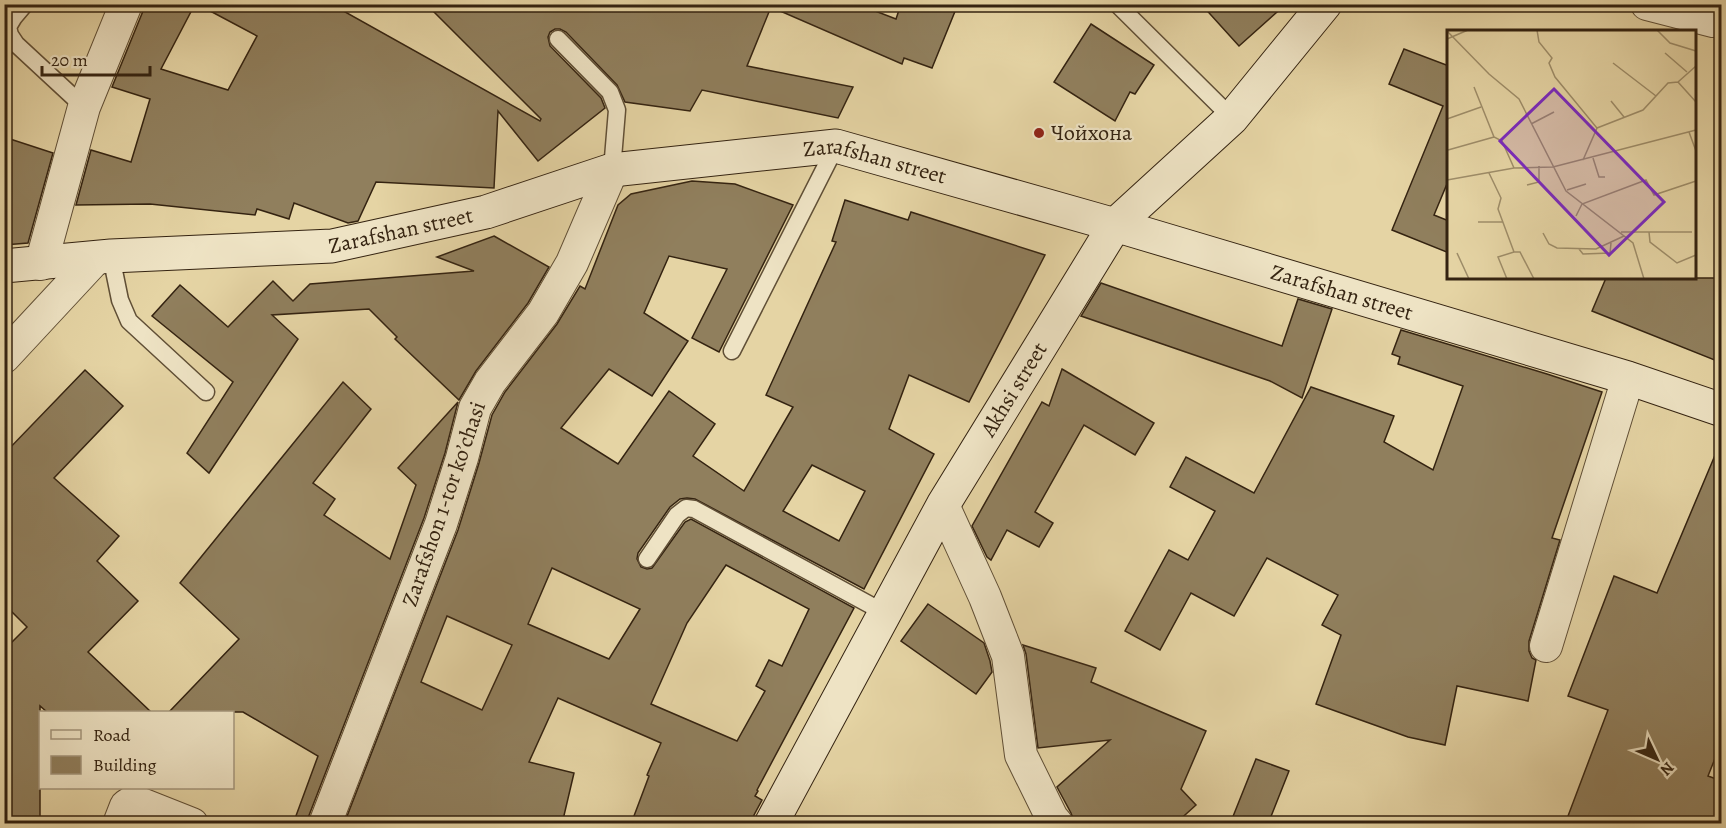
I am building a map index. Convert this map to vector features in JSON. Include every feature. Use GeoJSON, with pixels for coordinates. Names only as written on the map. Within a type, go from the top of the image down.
{"type":"FeatureCollection","features":[{"type":"Feature","properties":{"kind":"street"},"geometry":{"type":"LineString","coordinates":[[41,264],[84,107],[126,4]]}},
{"type":"Feature","properties":{"kind":"street","name":"Akhsi street"},"geometry":{"type":"LineString","coordinates":[[771,824],[944,505],[1115,225],[1232,118],[1325,4]]}},
{"type":"Feature","properties":{"kind":"street"},"geometry":{"type":"LineString","coordinates":[[1647,4],[1713,21],[1722,17]]}},
{"type":"Feature","properties":{"kind":"street","name":"Zarafshan street"},"geometry":{"type":"LineString","coordinates":[[4,266],[104,257],[332,246],[486,212],[612,170],[836,147],[1115,225],[1628,378],[1722,410]]}},
{"type":"Feature","properties":{"kind":"street","name":"Zarafshon 1-tor koʼchasi"},"geometry":{"type":"LineString","coordinates":[[325,824],[441,524],[475,408],[490,382],[543,313],[567,273],[612,170]]}},
{"type":"Feature","properties":{"kind":"street"},"geometry":{"type":"LineString","coordinates":[[4,357],[104,257]]}},
{"type":"Feature","properties":{"kind":"street"},"geometry":{"type":"LineString","coordinates":[[1546,646],[1628,378]]}},
{"type":"Feature","properties":{"kind":"street"},"geometry":{"type":"LineString","coordinates":[[944,505],[985,597],[1008,656],[1021,754],[1057,824]]}},
{"type":"Feature","properties":{"kind":"street"},"geometry":{"type":"LineString","coordinates":[[119,824],[126,806],[132,802],[139,802],[192,824]]}},
{"type":"Feature","properties":{"kind":"lane"},"geometry":{"type":"LineString","coordinates":[[26,4],[8,27],[10,35],[16,44],[84,107]]}},
{"type":"Feature","properties":{"kind":"lane"},"geometry":{"type":"LineString","coordinates":[[1117,4],[1232,118]]}},
{"type":"Feature","properties":{"kind":"lane"},"geometry":{"type":"LineString","coordinates":[[558,39],[610,92],[617,110],[612,170]]}},
{"type":"Feature","properties":{"kind":"lane"},"geometry":{"type":"LineString","coordinates":[[732,351],[836,147]]}},
{"type":"Feature","properties":{"kind":"lane"},"geometry":{"type":"LineString","coordinates":[[104,257],[129,321],[206,392]]}},
{"type":"Feature","properties":{"kind":"lane"},"geometry":{"type":"LineString","coordinates":[[648,560],[677,514],[686,508],[694,508],[885,613]]}},
{"type":"Feature","properties":{"kind":"building"},"geometry":{"type":"Polygon","coordinates":[[[144,4],[195,4],[161,69],[228,90],[257,36],[197,4],[331,4],[540,121],[541,119],[426,4],[857,4],[896,19],[901,4],[958,4],[932,68],[904,58],[902,64],[771,7],[747,66],[853,87],[838,118],[702,90],[690,111],[625,102],[617,85],[566,32],[555,29],[548,37],[550,46],[601,98],[605,108],[538,161],[498,111],[494,188],[376,182],[358,221],[348,223],[294,203],[289,219],[257,209],[255,215],[150,204],[76,205],[91,150],[131,162],[150,99],[112,87],[144,4]]]}},
{"type":"Feature","properties":{"kind":"building"},"geometry":{"type":"Polygon","coordinates":[[[1201,4],[1286,4],[1239,46],[1201,4]]]}},
{"type":"Feature","properties":{"kind":"building"},"geometry":{"type":"Polygon","coordinates":[[[1091,24],[1154,65],[1135,94],[1130,92],[1115,121],[1054,82],[1091,24]]]}},
{"type":"Feature","properties":{"kind":"building"},"geometry":{"type":"Polygon","coordinates":[[[1404,49],[1447,65],[1447,184],[1434,215],[1447,220],[1447,252],[1392,230],[1443,106],[1389,84],[1404,49]]]}},
{"type":"Feature","properties":{"kind":"building"},"geometry":{"type":"Polygon","coordinates":[[[4,137],[53,153],[28,243],[4,245],[4,137]]]}},
{"type":"Feature","properties":{"kind":"building"},"geometry":{"type":"Polygon","coordinates":[[[692,181],[735,184],[793,205],[719,352],[692,338],[727,269],[669,256],[644,313],[688,341],[652,396],[609,369],[561,428],[618,464],[669,391],[715,424],[693,456],[744,491],[793,407],[766,395],[836,242],[832,241],[845,200],[908,220],[911,212],[1045,255],[969,402],[909,375],[889,429],[934,454],[864,589],[695,499],[680,499],[670,507],[638,553],[637,559],[641,567],[652,568],[685,522],[691,519],[854,608],[757,790],[755,796],[762,800],[752,824],[631,824],[649,776],[647,775],[661,743],[558,698],[529,762],[574,773],[562,824],[344,824],[458,530],[492,415],[505,392],[557,324],[580,286],[585,289],[618,205],[631,194],[692,181]],[[812,465],[783,511],[839,541],[865,491],[812,465]],[[726,565],[687,623],[651,704],[737,741],[765,691],[756,686],[769,660],[782,666],[809,609],[726,565]],[[552,568],[528,624],[609,659],[640,609],[552,568]],[[447,616],[421,682],[482,710],[512,645],[447,616]]]}},
{"type":"Feature","properties":{"kind":"building"},"geometry":{"type":"Polygon","coordinates":[[[494,236],[549,267],[528,303],[476,371],[459,400],[395,339],[397,337],[369,309],[272,315],[298,339],[209,473],[187,453],[233,382],[152,316],[180,285],[228,327],[273,281],[293,301],[310,284],[474,271],[437,257],[494,236]]]}},
{"type":"Feature","properties":{"kind":"building"},"geometry":{"type":"Polygon","coordinates":[[[1722,278],[1722,363],[1592,311],[1606,279],[1722,278]]]}},
{"type":"Feature","properties":{"kind":"building"},"geometry":{"type":"Polygon","coordinates":[[[1101,283],[1282,346],[1298,299],[1332,309],[1302,398],[1270,381],[1081,316],[1101,283]]]}},
{"type":"Feature","properties":{"kind":"building"},"geometry":{"type":"Polygon","coordinates":[[[1401,330],[1602,392],[1552,538],[1560,540],[1529,641],[1529,651],[1532,658],[1536,660],[1528,701],[1457,686],[1445,745],[1408,737],[1316,704],[1341,635],[1322,625],[1338,595],[1267,558],[1234,616],[1191,593],[1160,650],[1125,631],[1169,550],[1188,560],[1215,511],[1170,487],[1186,457],[1254,493],[1311,387],[1394,416],[1384,442],[1433,470],[1463,386],[1398,364],[1400,357],[1392,354],[1401,330]]]}},
{"type":"Feature","properties":{"kind":"building"},"geometry":{"type":"Polygon","coordinates":[[[1062,369],[1154,423],[1135,455],[1084,425],[1035,512],[1053,523],[1039,547],[1007,530],[991,560],[987,557],[972,526],[1042,402],[1049,406],[1062,369]]]}},
{"type":"Feature","properties":{"kind":"building"},"geometry":{"type":"Polygon","coordinates":[[[85,370],[123,406],[54,478],[119,536],[97,561],[138,601],[88,652],[150,711],[46,711],[40,706],[40,824],[19,824],[4,810],[4,650],[27,627],[4,604],[4,454],[85,370]]]}},
{"type":"Feature","properties":{"kind":"building"},"geometry":{"type":"Polygon","coordinates":[[[343,382],[371,409],[313,483],[335,499],[324,515],[390,559],[416,485],[398,468],[458,402],[445,453],[424,518],[307,824],[293,824],[318,756],[243,712],[170,711],[239,639],[180,583],[343,382]]]}},
{"type":"Feature","properties":{"kind":"building"},"geometry":{"type":"Polygon","coordinates":[[[1721,441],[1722,741],[1708,776],[1722,781],[1722,802],[1713,824],[1565,824],[1608,710],[1568,696],[1614,576],[1657,593],[1721,441]]]}},
{"type":"Feature","properties":{"kind":"building"},"geometry":{"type":"Polygon","coordinates":[[[928,604],[984,643],[992,672],[976,694],[901,641],[928,604]]]}},
{"type":"Feature","properties":{"kind":"building"},"geometry":{"type":"Polygon","coordinates":[[[1023,645],[1096,668],[1091,682],[1206,731],[1181,789],[1196,805],[1175,824],[1075,824],[1057,787],[1110,740],[1038,748],[1023,645]]]}},
{"type":"Feature","properties":{"kind":"building"},"geometry":{"type":"Polygon","coordinates":[[[1256,759],[1289,771],[1268,824],[1230,824],[1256,759]]]}},
{"type":"Feature","properties":{"kind":"place","name":"Чойхона"},"geometry":{"type":"Point","coordinates":[1039,133]}}]}
